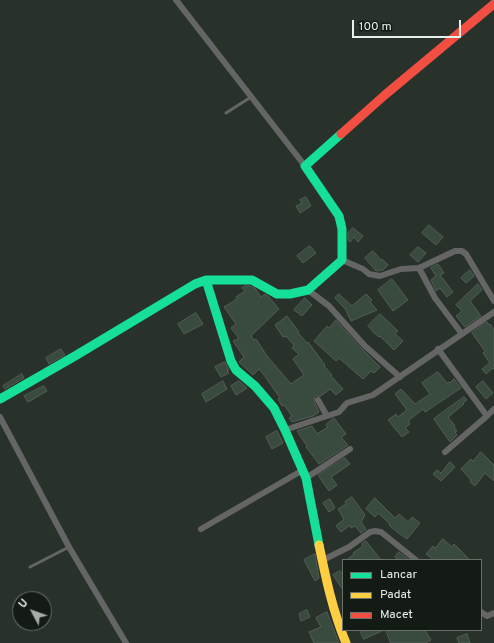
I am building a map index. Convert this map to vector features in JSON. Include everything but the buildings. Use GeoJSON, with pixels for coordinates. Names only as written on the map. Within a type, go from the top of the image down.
{"type":"FeatureCollection","features":[{"type":"Feature","properties":{"kind":"street"},"geometry":{"type":"LineString","coordinates":[[0,399],[195,284],[206,280],[252,280],[277,294],[282,295],[308,290],[342,260],[342,229],[339,216],[305,166],[176,0]]}},
{"type":"Feature","properties":{"kind":"street"},"geometry":{"type":"LineString","coordinates":[[305,166],[386,94],[494,4]]}},
{"type":"Feature","properties":{"kind":"street"},"geometry":{"type":"LineString","coordinates":[[342,260],[376,276],[385,275],[401,269],[420,268],[455,251],[462,251],[466,254],[494,301]]}},
{"type":"Feature","properties":{"kind":"street"},"geometry":{"type":"LineString","coordinates":[[420,268],[435,298],[462,334]]}},
{"type":"Feature","properties":{"kind":"street"},"geometry":{"type":"LineString","coordinates":[[206,280],[236,370],[255,386],[274,408],[304,474],[331,602],[346,643]]}},
{"type":"Feature","properties":{"kind":"street"},"geometry":{"type":"LineString","coordinates":[[308,290],[329,306],[365,346],[400,377]]}},
{"type":"Feature","properties":{"kind":"street"},"geometry":{"type":"LineString","coordinates":[[285,430],[339,412],[347,403],[373,395],[494,312]]}},
{"type":"Feature","properties":{"kind":"street"},"geometry":{"type":"LineString","coordinates":[[438,349],[487,416]]}},
{"type":"Feature","properties":{"kind":"street"},"geometry":{"type":"LineString","coordinates":[[318,400],[328,416]]}},
{"type":"Feature","properties":{"kind":"street"},"geometry":{"type":"LineString","coordinates":[[445,452],[494,409]]}},
{"type":"Feature","properties":{"kind":"street"},"geometry":{"type":"LineString","coordinates":[[0,418],[69,547],[126,643]]}},
{"type":"Feature","properties":{"kind":"street"},"geometry":{"type":"LineString","coordinates":[[201,529],[350,449]]}},
{"type":"Feature","properties":{"kind":"street"},"geometry":{"type":"LineString","coordinates":[[321,560],[349,547],[370,532],[375,531],[381,532],[415,559]]}},
{"type":"Feature","properties":{"kind":"street"},"geometry":{"type":"LineString","coordinates":[[482,613],[486,616],[494,613]]}},
{"type":"Feature","properties":{"kind":"lane"},"geometry":{"type":"LineString","coordinates":[[226,113],[252,97]]}},
{"type":"Feature","properties":{"kind":"lane"},"geometry":{"type":"LineString","coordinates":[[30,567],[69,547]]}},
{"type":"Feature","properties":{"kind":"traffic: fast"},"geometry":{"type":"LineString","coordinates":[[0,399],[195,284],[206,280],[252,280],[277,294],[290,294],[308,290],[342,260],[342,229],[339,216],[305,166],[341,134]]}},
{"type":"Feature","properties":{"kind":"traffic: fast"},"geometry":{"type":"LineString","coordinates":[[206,280],[231,361],[236,370],[255,386],[274,408],[306,478],[319,545]]}},
{"type":"Feature","properties":{"kind":"traffic: slow"},"geometry":{"type":"LineString","coordinates":[[319,545],[327,583],[346,643]]}},
{"type":"Feature","properties":{"kind":"traffic: jam"},"geometry":{"type":"LineString","coordinates":[[341,134],[386,94],[494,4]]}}]}
